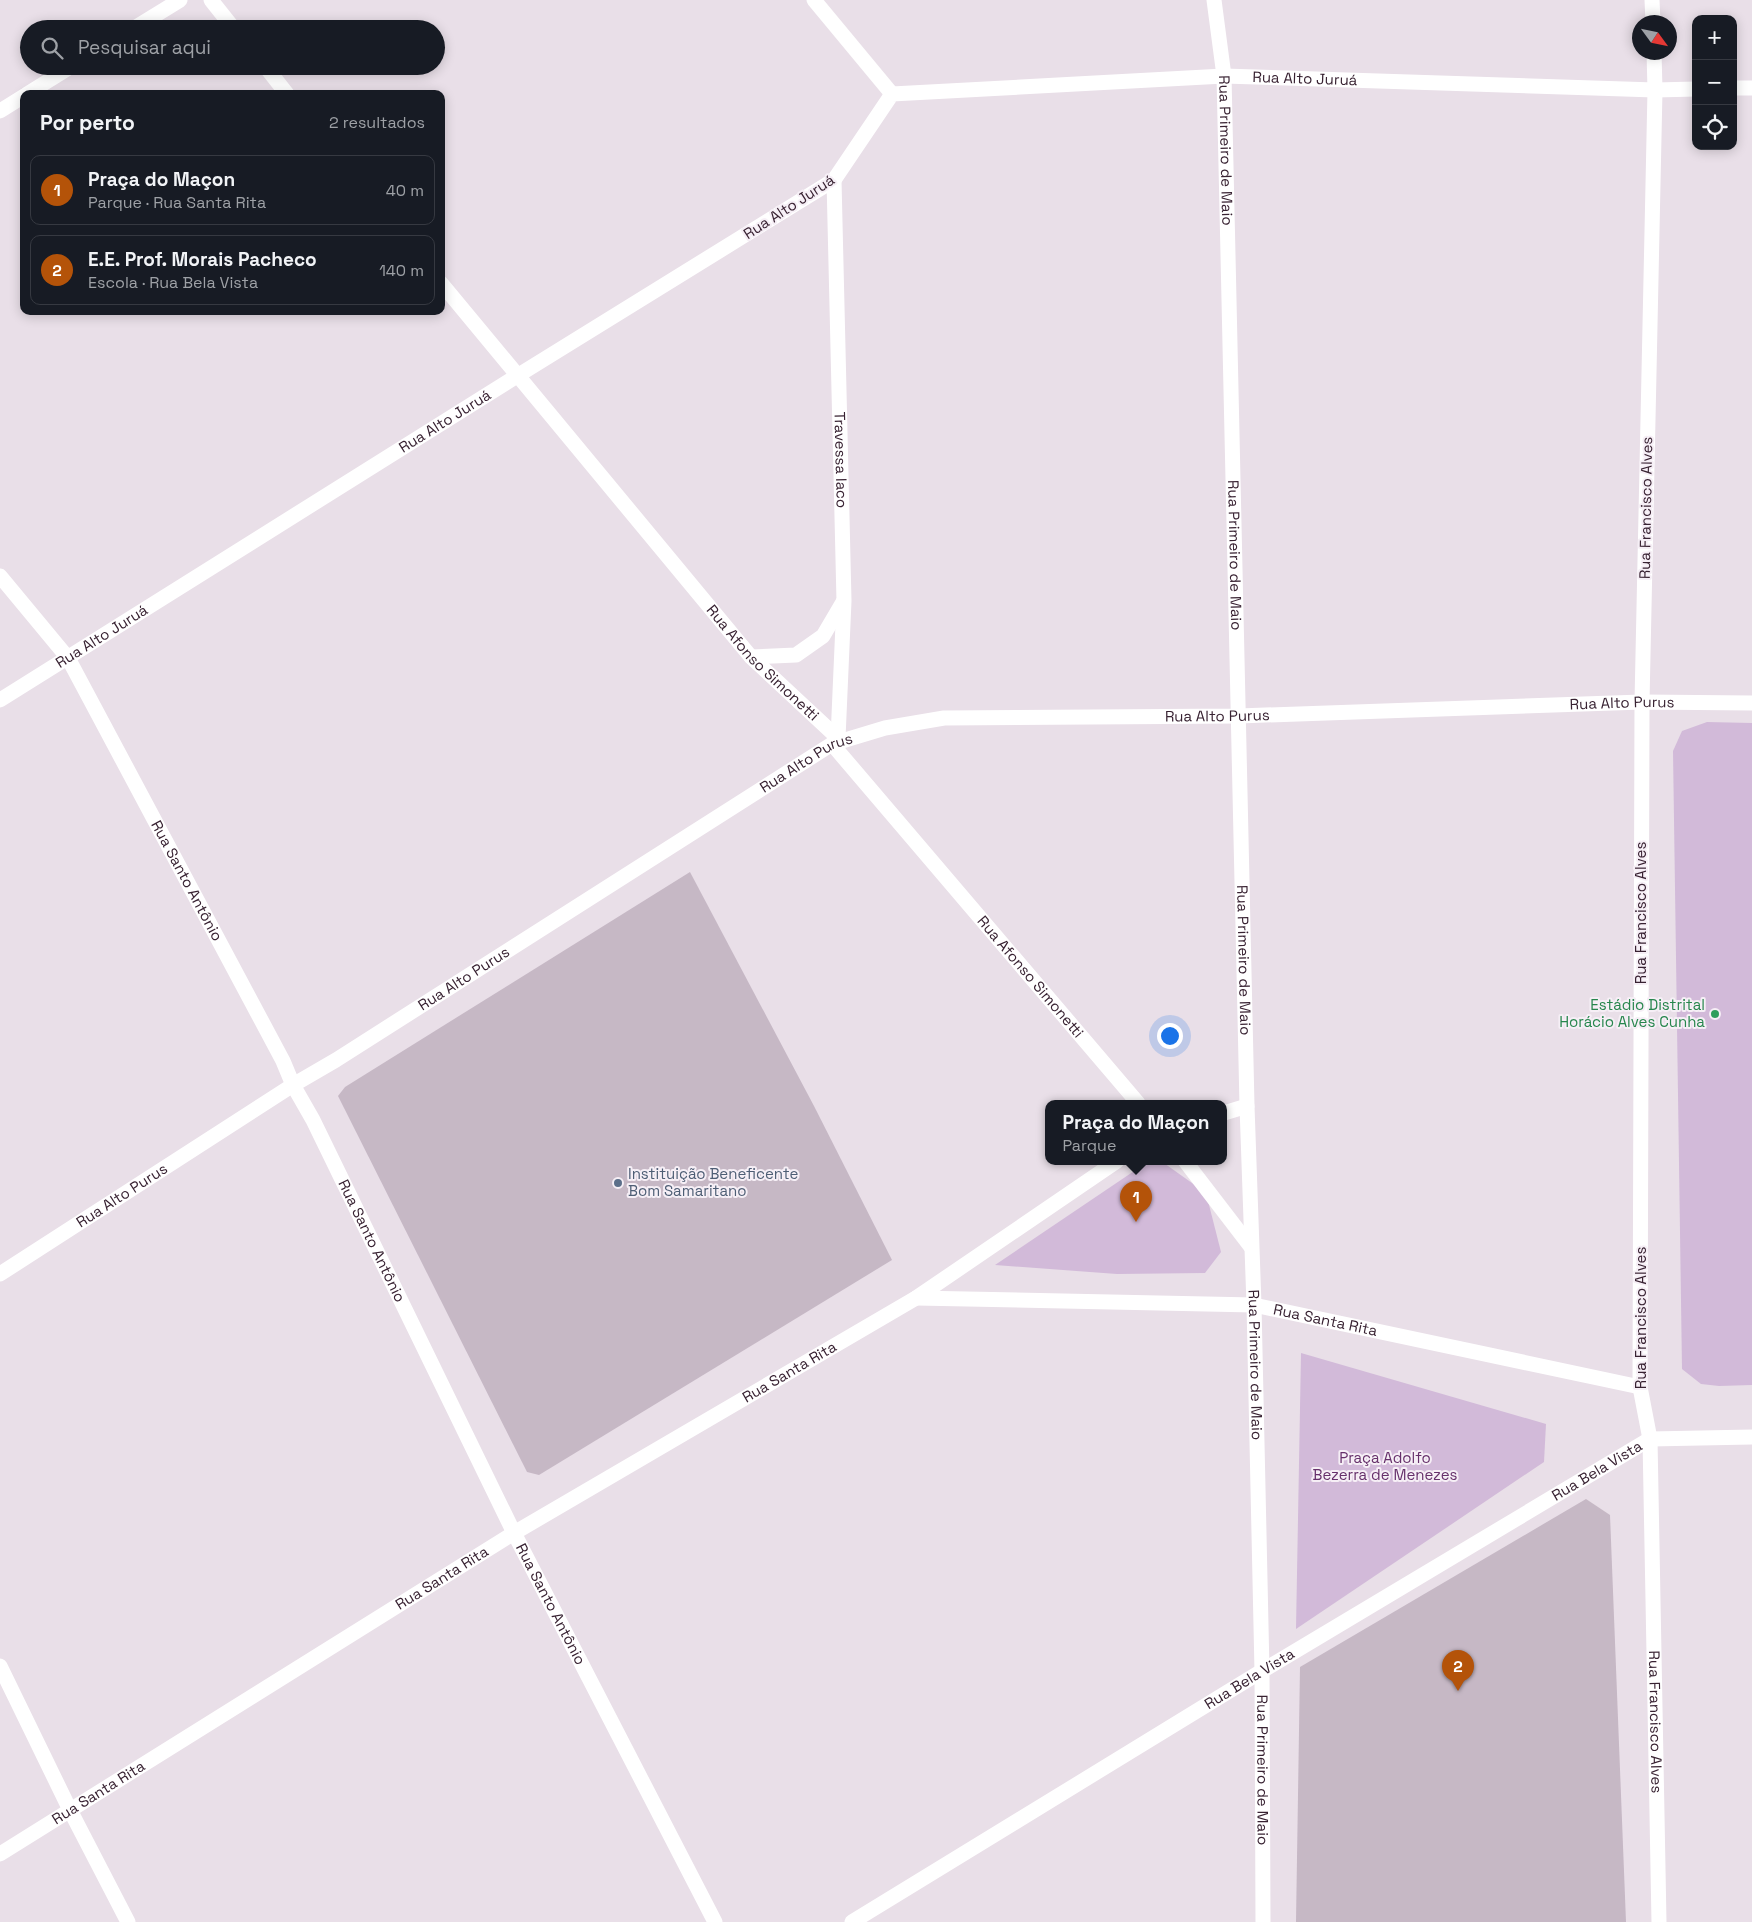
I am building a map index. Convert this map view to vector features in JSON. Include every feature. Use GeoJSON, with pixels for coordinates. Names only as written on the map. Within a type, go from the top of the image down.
{"type":"FeatureCollection","features":[{"type":"Feature","properties":{"kind":"street"},"geometry":{"type":"LineString","coordinates":[[148,20],[180,0]]}},
{"type":"Feature","properties":{"kind":"street"},"geometry":{"type":"LineString","coordinates":[[211,0],[227,20]]}},
{"type":"Feature","properties":{"kind":"street"},"geometry":{"type":"LineString","coordinates":[[814,0],[892,94]]}},
{"type":"Feature","properties":{"kind":"street","name":"Rua Primeiro de Maio"},"geometry":{"type":"LineString","coordinates":[[1214,0],[1224,76],[1247,1106],[1254,1305],[1262,1671],[1263,1922]]}},
{"type":"Feature","properties":{"kind":"street"},"geometry":{"type":"LineString","coordinates":[[1652,0],[1653,15]]}},
{"type":"Feature","properties":{"kind":"street","name":"Rua Francisco Alves"},"geometry":{"type":"LineString","coordinates":[[1654,60],[1642,702],[1640,1388],[1650,1439],[1659,1922]]}},
{"type":"Feature","properties":{"kind":"street"},"geometry":{"type":"LineString","coordinates":[[33,90],[58,75]]}},
{"type":"Feature","properties":{"kind":"street"},"geometry":{"type":"LineString","coordinates":[[272,75],[284,90]]}},
{"type":"Feature","properties":{"kind":"street","name":"Rua Alto Juruá"},"geometry":{"type":"LineString","coordinates":[[0,700],[834,180],[892,94],[1224,76],[1655,90],[1692,89]]}},
{"type":"Feature","properties":{"kind":"street"},"geometry":{"type":"LineString","coordinates":[[1737,88],[1752,88]]}},
{"type":"Feature","properties":{"kind":"street"},"geometry":{"type":"LineString","coordinates":[[0,111],[20,98]]}},
{"type":"Feature","properties":{"kind":"street","name":"Travessa Iaco"},"geometry":{"type":"LineString","coordinates":[[834,180],[844,601],[835,741]]}},
{"type":"Feature","properties":{"kind":"street","name":"Rua Afonso Simonetti"},"geometry":{"type":"LineString","coordinates":[[445,288],[751,657],[835,741],[1135,1100]]}},
{"type":"Feature","properties":{"kind":"street","name":"Rua Santo Antônio"},"geometry":{"type":"LineString","coordinates":[[0,576],[68,658],[283,1061],[293,1085],[313,1120],[514,1533],[715,1922]]}},
{"type":"Feature","properties":{"kind":"street"},"geometry":{"type":"LineString","coordinates":[[751,657],[796,655],[823,636],[844,601]]}},
{"type":"Feature","properties":{"kind":"street","name":"Rua Alto Purus"},"geometry":{"type":"LineString","coordinates":[[0,1274],[276,1098],[293,1085],[336,1060],[835,741],[885,728],[944,718],[1239,716],[1642,702],[1752,702]]}},
{"type":"Feature","properties":{"kind":"street"},"geometry":{"type":"LineString","coordinates":[[1227,1112],[1247,1106]]}},
{"type":"Feature","properties":{"kind":"street","name":"Rua Santa Rita"},"geometry":{"type":"LineString","coordinates":[[0,1854],[514,1533],[916,1298],[1110,1165]]}},
{"type":"Feature","properties":{"kind":"street"},"geometry":{"type":"LineString","coordinates":[[1188,1165],[1251,1247]]}},
{"type":"Feature","properties":{"kind":"street","name":"Rua Santa Rita"},"geometry":{"type":"LineString","coordinates":[[916,1298],[1254,1305],[1640,1388]]}},
{"type":"Feature","properties":{"kind":"street"},"geometry":{"type":"LineString","coordinates":[[1650,1439],[1752,1437]]}},
{"type":"Feature","properties":{"kind":"street","name":"Rua Bela Vista"},"geometry":{"type":"LineString","coordinates":[[852,1922],[1262,1671],[1650,1439]]}},
{"type":"Feature","properties":{"kind":"street"},"geometry":{"type":"LineString","coordinates":[[0,1666],[70,1810],[128,1922]]}},
{"type":"Feature","properties":{"kind":"green space","name":"Estádio Distrital Horácio Alves Cunha"},"geometry":{"type":"Polygon","coordinates":[[[1707,722],[1752,723],[1752,1385],[1719,1386],[1701,1384],[1682,1369],[1673,751],[1682,731],[1707,722]]]}},
{"type":"Feature","properties":{"kind":"green space"},"geometry":{"type":"Polygon","coordinates":[[[1143,1165],[1167,1165],[1206,1193],[1221,1252],[1205,1273],[1117,1274],[995,1265],[1143,1165]]]}},
{"type":"Feature","properties":{"kind":"green space","name":"Praça Adolfo Bezerra de Menezes"},"geometry":{"type":"Polygon","coordinates":[[[1301,1353],[1546,1424],[1544,1462],[1296,1629],[1301,1353]]]}},
{"type":"Feature","properties":{"kind":"building","name":"Instituição Beneficente Bom Samaritano"},"geometry":{"type":"Polygon","coordinates":[[[690,872],[814,1106],[892,1260],[539,1475],[527,1472],[338,1096],[345,1087],[690,872]]]}},
{"type":"Feature","properties":{"kind":"building"},"geometry":{"type":"Polygon","coordinates":[[[1586,1499],[1610,1515],[1626,1922],[1296,1922],[1300,1667],[1586,1499]]]}},
{"type":"Feature","properties":{"kind":"place","name":"Estádio Distrital Horácio Alves Cunha"},"geometry":{"type":"Point","coordinates":[1715,1014]}},
{"type":"Feature","properties":{"kind":"place","name":"Instituição Beneficente Bom Samaritano"},"geometry":{"type":"Point","coordinates":[618,1183]}},
{"type":"Feature","properties":{"kind":"place","name":"Praça do Maçon"},"geometry":{"type":"Point","coordinates":[1136,1222]}},
{"type":"Feature","properties":{"kind":"place","name":"E.E. Prof. Morais Pacheco"},"geometry":{"type":"Point","coordinates":[1458,1691]}}]}
